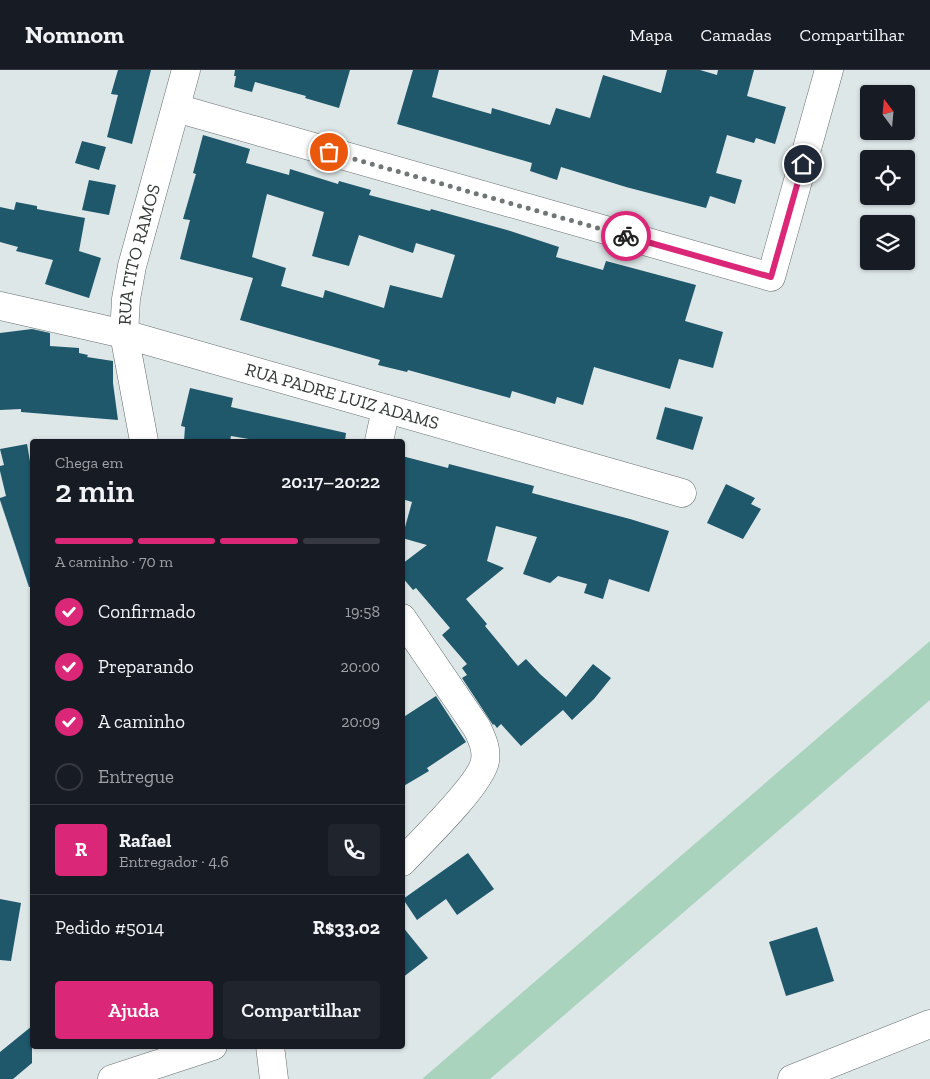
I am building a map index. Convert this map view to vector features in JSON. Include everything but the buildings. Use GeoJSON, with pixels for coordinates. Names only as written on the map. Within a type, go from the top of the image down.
{"type":"FeatureCollection","features":[{"type":"Feature","properties":{"kind":"street","name":"RUA TITO RAMOS"},"geometry":{"type":"LineString","coordinates":[[144,439],[124,334],[126,299],[132,266],[186,70]]}},
{"type":"Feature","properties":{"kind":"street"},"geometry":{"type":"LineString","coordinates":[[176,108],[771,277],[829,70]]}},
{"type":"Feature","properties":{"kind":"street","name":"RUA PADRE LUIZ ADAMS"},"geometry":{"type":"LineString","coordinates":[[0,306],[124,334],[682,493]]}},
{"type":"Feature","properties":{"kind":"street"},"geometry":{"type":"LineString","coordinates":[[380,439],[386,409]]}},
{"type":"Feature","properties":{"kind":"street"},"geometry":{"type":"LineString","coordinates":[[405,622],[476,728],[485,745],[485,762],[479,776],[469,790],[405,859]]}},
{"type":"Feature","properties":{"kind":"street"},"geometry":{"type":"LineString","coordinates":[[792,1079],[930,1024]]}},
{"type":"Feature","properties":{"kind":"street"},"geometry":{"type":"LineString","coordinates":[[112,1079],[204,1049]]}},
{"type":"Feature","properties":{"kind":"street"},"geometry":{"type":"LineString","coordinates":[[270,1049],[274,1079]]}},
{"type":"Feature","properties":{"kind":"green space"},"geometry":{"type":"Polygon","coordinates":[[[930,641],[930,700],[490,1079],[422,1079],[930,641]]]}},
{"type":"Feature","properties":{"kind":"way so far"},"geometry":{"type":"LineString","coordinates":[[329,152],[626,236]]}},
{"type":"Feature","properties":{"kind":"route"},"geometry":{"type":"LineString","coordinates":[[626,236],[771,277],[803,164]]}}]}
